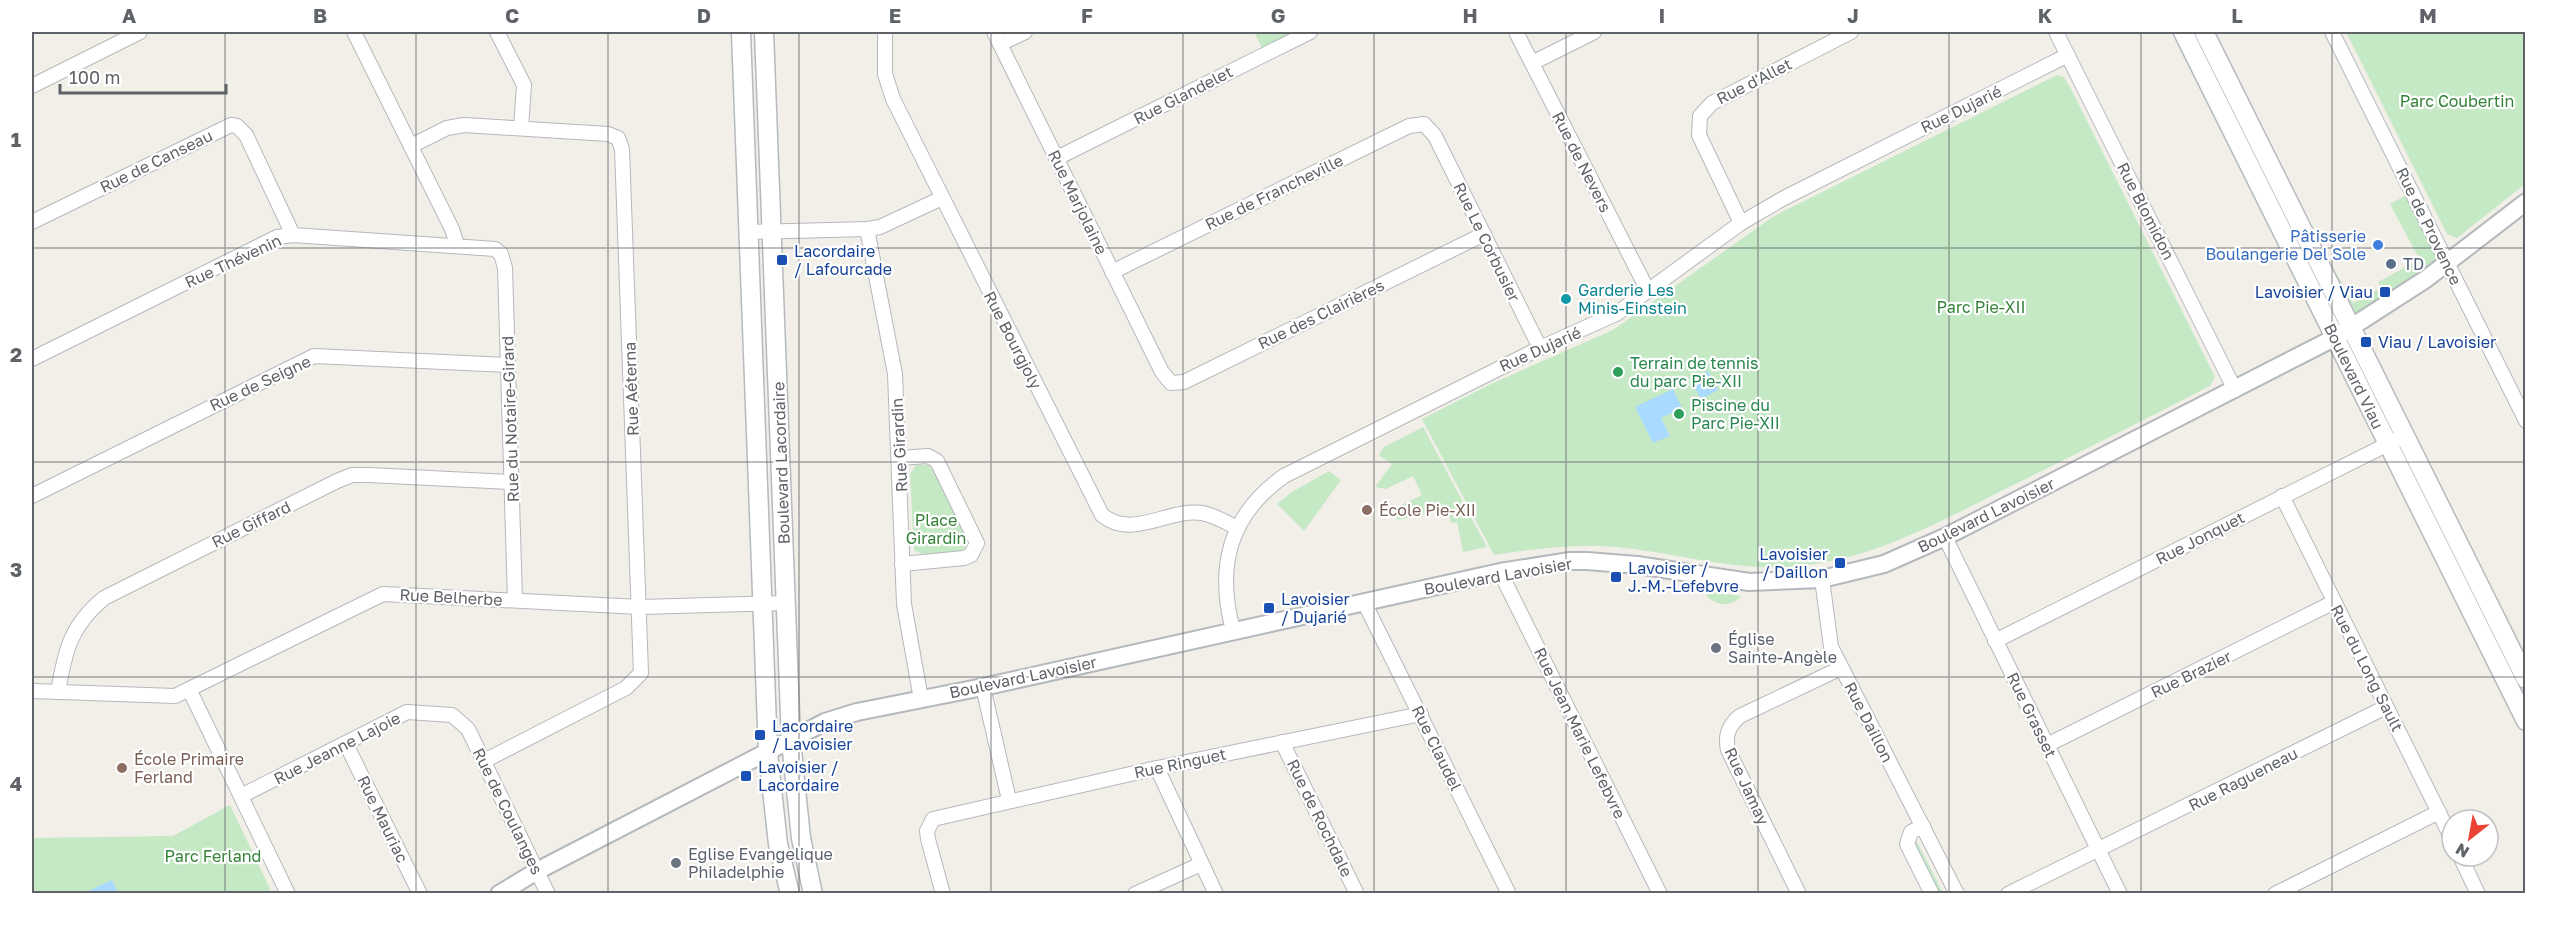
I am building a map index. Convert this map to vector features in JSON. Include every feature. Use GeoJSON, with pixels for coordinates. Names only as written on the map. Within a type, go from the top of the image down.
{"type":"FeatureCollection","features":[{"type":"Feature","properties":{"kind":"main road","name":"Boulevard Lacordaire"},"geometry":{"type":"LineString","coordinates":[[741,32],[768,753],[778,844],[790,894]]}},
{"type":"Feature","properties":{"kind":"main road","name":"Boulevard Lacordaire"},"geometry":{"type":"LineString","coordinates":[[764,32],[791,741],[801,838],[813,894]]}},
{"type":"Feature","properties":{"kind":"main road","name":"Boulevard Viau"},"geometry":{"type":"LineString","coordinates":[[2183,32],[2526,720]]}},
{"type":"Feature","properties":{"kind":"main road","name":"Boulevard Viau"},"geometry":{"type":"LineString","coordinates":[[2204,32],[2526,679]]}},
{"type":"Feature","properties":{"kind":"street"},"geometry":{"type":"LineString","coordinates":[[32,86],[140,32]]}},
{"type":"Feature","properties":{"kind":"street"},"geometry":{"type":"LineString","coordinates":[[354,32],[452,229],[457,245]]}},
{"type":"Feature","properties":{"kind":"street"},"geometry":{"type":"LineString","coordinates":[[497,32],[524,85],[521,128]]}},
{"type":"Feature","properties":{"kind":"street","name":"Rue Bourgjoly"},"geometry":{"type":"LineString","coordinates":[[885,32],[885,74],[889,88],[1102,515],[1110,521],[1128,525],[1203,513],[1237,528]]}},
{"type":"Feature","properties":{"kind":"street"},"geometry":{"type":"LineString","coordinates":[[997,38],[1024,32]]}},
{"type":"Feature","properties":{"kind":"street","name":"Rue Glandelet"},"geometry":{"type":"LineString","coordinates":[[1056,158],[1310,32]]}},
{"type":"Feature","properties":{"kind":"street","name":"Rue de Nevers"},"geometry":{"type":"LineString","coordinates":[[1516,32],[1648,291]]}},
{"type":"Feature","properties":{"kind":"street"},"geometry":{"type":"LineString","coordinates":[[1532,63],[1594,32]]}},
{"type":"Feature","properties":{"kind":"street","name":"Rue d'Allet"},"geometry":{"type":"LineString","coordinates":[[1741,223],[1699,135],[1700,116],[1712,103],[1851,32]]}},
{"type":"Feature","properties":{"kind":"street","name":"Rue Blomidon"},"geometry":{"type":"LineString","coordinates":[[2056,32],[2235,390]]}},
{"type":"Feature","properties":{"kind":"street","name":"Rue de Provence"},"geometry":{"type":"LineString","coordinates":[[2332,32],[2526,421]]}},
{"type":"Feature","properties":{"kind":"street","name":"Rue Marjolaine"},"geometry":{"type":"LineString","coordinates":[[997,38],[1162,372]]}},
{"type":"Feature","properties":{"kind":"street","name":"Rue Dujarié"},"geometry":{"type":"LineString","coordinates":[[1233,630],[1225,588],[1226,566],[1237,528],[1258,497],[1284,476],[1540,348],[1597,324],[1648,291],[1741,223],[1784,198],[2068,55]]}},
{"type":"Feature","properties":{"kind":"street","name":"Rue de Francheville"},"geometry":{"type":"LineString","coordinates":[[1112,272],[1408,126],[1424,124],[1435,136]]}},
{"type":"Feature","properties":{"kind":"street","name":"Rue de Canseau"},"geometry":{"type":"LineString","coordinates":[[32,222],[231,125],[237,126],[246,135],[293,235]]}},
{"type":"Feature","properties":{"kind":"street","name":"Rue Aéterna"},"geometry":{"type":"LineString","coordinates":[[411,146],[454,125],[608,134],[618,138],[621,144],[642,666],[638,679],[626,688],[484,761]]}},
{"type":"Feature","properties":{"kind":"street","name":"Rue Le Corbusier"},"geometry":{"type":"LineString","coordinates":[[1435,136],[1540,348]]}},
{"type":"Feature","properties":{"kind":"street"},"geometry":{"type":"LineString","coordinates":[[749,232],[880,227],[942,198]]}},
{"type":"Feature","properties":{"kind":"street","name":"Boulevard Lavoisier"},"geometry":{"type":"LineString","coordinates":[[499,894],[537,871],[825,722],[847,715],[1500,572],[1569,561],[1637,565],[1749,582],[1822,579],[1884,564],[1945,537],[2336,337],[2447,263],[2526,202]]}},
{"type":"Feature","properties":{"kind":"street","name":"Rue Girardin"},"geometry":{"type":"LineString","coordinates":[[867,229],[895,374],[905,615],[921,699]]}},
{"type":"Feature","properties":{"kind":"street","name":"Rue des Clairières"},"geometry":{"type":"LineString","coordinates":[[1162,372],[1171,383],[1184,382],[1484,234]]}},
{"type":"Feature","properties":{"kind":"street","name":"Rue Thévenin"},"geometry":{"type":"LineString","coordinates":[[32,359],[277,237],[293,235],[488,247]]}},
{"type":"Feature","properties":{"kind":"street","name":"Rue du Notaire-Girard"},"geometry":{"type":"LineString","coordinates":[[488,247],[501,254],[505,268],[515,600]]}},
{"type":"Feature","properties":{"kind":"street","name":"Rue de Seigne"},"geometry":{"type":"LineString","coordinates":[[32,496],[315,356],[508,365]]}},
{"type":"Feature","properties":{"kind":"street","name":"Rue Jonquet"},"geometry":{"type":"LineString","coordinates":[[1995,641],[2404,436]]}},
{"type":"Feature","properties":{"kind":"street"},"geometry":{"type":"LineString","coordinates":[[900,458],[928,456],[936,462],[977,543],[971,555],[964,558],[902,564]]}},
{"type":"Feature","properties":{"kind":"street","name":"Rue Giffard"},"geometry":{"type":"LineString","coordinates":[[58,692],[62,663],[69,640],[81,621],[104,598],[338,481],[352,475],[369,475],[512,482]]}},
{"type":"Feature","properties":{"kind":"street","name":"Rue du Long Sault"},"geometry":{"type":"LineString","coordinates":[[2282,496],[2439,812]]}},
{"type":"Feature","properties":{"kind":"street","name":"Rue Grasset"},"geometry":{"type":"LineString","coordinates":[[1945,537],[2120,894]]}},
{"type":"Feature","properties":{"kind":"street","name":"Rue Jean Marie Lefebvre"},"geometry":{"type":"LineString","coordinates":[[1500,572],[1660,894]]}},
{"type":"Feature","properties":{"kind":"street","name":"Rue Daillon"},"geometry":{"type":"LineString","coordinates":[[1822,579],[1831,647],[1958,894]]}},
{"type":"Feature","properties":{"kind":"street","name":"Rue Belherbe"},"geometry":{"type":"LineString","coordinates":[[32,691],[175,696],[190,691],[383,594],[640,607],[786,603]]}},
{"type":"Feature","properties":{"kind":"street","name":"Rue Claudel"},"geometry":{"type":"LineString","coordinates":[[1364,602],[1509,894]]}},
{"type":"Feature","properties":{"kind":"street","name":"Rue Brazier"},"geometry":{"type":"LineString","coordinates":[[2047,745],[2334,603]]}},
{"type":"Feature","properties":{"kind":"street","name":"Rue Jamay"},"geometry":{"type":"LineString","coordinates":[[1799,894],[1728,750],[1726,740],[1733,722],[1740,716],[1841,668]]}},
{"type":"Feature","properties":{"kind":"street"},"geometry":{"type":"LineString","coordinates":[[983,687],[1009,800]]}},
{"type":"Feature","properties":{"kind":"street"},"geometry":{"type":"LineString","coordinates":[[190,691],[288,894]]}},
{"type":"Feature","properties":{"kind":"street","name":"Rue Ragueneau"},"geometry":{"type":"LineString","coordinates":[[2098,849],[2386,707]]}},
{"type":"Feature","properties":{"kind":"street","name":"Rue Jeanne Lajoie"},"geometry":{"type":"LineString","coordinates":[[240,796],[408,712],[452,715],[468,729]]}},
{"type":"Feature","properties":{"kind":"street","name":"Rue Ringuet"},"geometry":{"type":"LineString","coordinates":[[943,894],[927,831],[933,819],[940,816],[1157,768],[1421,714]]}},
{"type":"Feature","properties":{"kind":"street","name":"Rue de Coulanges"},"geometry":{"type":"LineString","coordinates":[[468,729],[548,894]]}},
{"type":"Feature","properties":{"kind":"street","name":"Rue de Rochdale"},"geometry":{"type":"LineString","coordinates":[[1282,742],[1358,894]]}},
{"type":"Feature","properties":{"kind":"street","name":"Rue Mauriac"},"geometry":{"type":"LineString","coordinates":[[346,744],[420,894]]}},
{"type":"Feature","properties":{"kind":"street"},"geometry":{"type":"LineString","coordinates":[[1157,768],[1216,894]]}},
{"type":"Feature","properties":{"kind":"street"},"geometry":{"type":"LineString","coordinates":[[2275,894],[2439,812]]}},
{"type":"Feature","properties":{"kind":"street"},"geometry":{"type":"LineString","coordinates":[[1923,826],[1911,832],[1907,844],[1932,894]]}},
{"type":"Feature","properties":{"kind":"street"},"geometry":{"type":"LineString","coordinates":[[2008,894],[2098,849]]}},
{"type":"Feature","properties":{"kind":"street"},"geometry":{"type":"LineString","coordinates":[[1135,894],[1202,864]]}},
{"type":"Feature","properties":{"kind":"street"},"geometry":{"type":"LineString","coordinates":[[2466,868],[2478,894]]}},
{"type":"Feature","properties":{"kind":"green space"},"geometry":{"type":"Polygon","coordinates":[[[1254,32],[1294,32],[1262,48],[1254,32]]]}},
{"type":"Feature","properties":{"kind":"green space","name":"Parc Coubertin"},"geometry":{"type":"Polygon","coordinates":[[[2346,32],[2525,32],[2525,184],[2457,238],[2447,234],[2346,32]]]}},
{"type":"Feature","properties":{"kind":"green space","name":"Parc Pie-XII"},"geometry":{"type":"Polygon","coordinates":[[[2057,75],[2064,77],[2072,91],[2215,377],[2210,386],[1930,526],[1875,549],[1818,564],[1787,567],[1746,566],[1645,551],[1592,546],[1559,547],[1494,555],[1422,419],[1493,383],[1613,330],[1774,216],[2057,75]]]}},
{"type":"Feature","properties":{"kind":"green space"},"geometry":{"type":"Polygon","coordinates":[[[2412,192],[2447,263],[2429,277],[2390,204],[2412,192]]]}},
{"type":"Feature","properties":{"kind":"green space"},"geometry":{"type":"Polygon","coordinates":[[[2316,237],[2353,303],[2381,288],[2378,282],[2413,263],[2423,281],[2351,327],[2309,243],[2316,237]]]}},
{"type":"Feature","properties":{"kind":"green space"},"geometry":{"type":"Polygon","coordinates":[[[1423,427],[1487,547],[1463,552],[1457,522],[1451,523],[1448,510],[1398,520],[1391,510],[1422,495],[1413,476],[1386,489],[1375,487],[1392,464],[1379,455],[1384,447],[1423,427]]]}},
{"type":"Feature","properties":{"kind":"green space","name":"Place Girardin"},"geometry":{"type":"Polygon","coordinates":[[[916,465],[928,465],[933,470],[966,538],[966,548],[938,555],[919,553],[914,550],[910,474],[916,465]]]}},
{"type":"Feature","properties":{"kind":"green space"},"geometry":{"type":"Polygon","coordinates":[[[1329,471],[1341,480],[1304,531],[1277,504],[1292,492],[1329,471]]]}},
{"type":"Feature","properties":{"kind":"green space"},"geometry":{"type":"Polygon","coordinates":[[[1703,591],[1741,596],[1731,603],[1721,604],[1711,600],[1703,591]]]}},
{"type":"Feature","properties":{"kind":"green space","name":"Parc Ferland"},"geometry":{"type":"Polygon","coordinates":[[[230,805],[272,893],[32,894],[32,838],[173,836],[230,805]]]}},
{"type":"Feature","properties":{"kind":"green space"},"geometry":{"type":"Polygon","coordinates":[[[1917,842],[1943,893],[1939,893],[1914,844],[1917,842]]]}},
{"type":"Feature","properties":{"kind":"water"},"geometry":{"type":"Polygon","coordinates":[[[1708,371],[1718,390],[1701,399],[1691,380],[1708,371]]]}},
{"type":"Feature","properties":{"kind":"water"},"geometry":{"type":"Polygon","coordinates":[[[1673,389],[1682,408],[1661,418],[1670,436],[1653,443],[1635,407],[1673,389]]]}},
{"type":"Feature","properties":{"kind":"water"},"geometry":{"type":"Polygon","coordinates":[[[112,880],[118,893],[84,893],[112,880]]]}},
{"type":"Feature","properties":{"kind":"place","name":"Pâtisserie Boulangerie Del Sole"},"geometry":{"type":"Point","coordinates":[2378,245]}},
{"type":"Feature","properties":{"kind":"place","name":"Lacordaire / Lafourcade"},"geometry":{"type":"Point","coordinates":[782,260]}},
{"type":"Feature","properties":{"kind":"place","name":"TD"},"geometry":{"type":"Point","coordinates":[2391,264]}},
{"type":"Feature","properties":{"kind":"place","name":"Lavoisier / Viau"},"geometry":{"type":"Point","coordinates":[2385,292]}},
{"type":"Feature","properties":{"kind":"place","name":"Garderie Les Minis-Einstein"},"geometry":{"type":"Point","coordinates":[1566,299]}},
{"type":"Feature","properties":{"kind":"place","name":"Viau / Lavoisier"},"geometry":{"type":"Point","coordinates":[2366,342]}},
{"type":"Feature","properties":{"kind":"place","name":"Terrain de tennis du parc Pie-XII"},"geometry":{"type":"Point","coordinates":[1618,372]}},
{"type":"Feature","properties":{"kind":"place","name":"Piscine du Parc Pie-XII"},"geometry":{"type":"Point","coordinates":[1679,414]}},
{"type":"Feature","properties":{"kind":"place","name":"École Pie-XII"},"geometry":{"type":"Point","coordinates":[1367,510]}},
{"type":"Feature","properties":{"kind":"place","name":"Lavoisier / Daillon"},"geometry":{"type":"Point","coordinates":[1840,563]}},
{"type":"Feature","properties":{"kind":"place","name":"Lavoisier / J.-M.-Lefebvre"},"geometry":{"type":"Point","coordinates":[1616,577]}},
{"type":"Feature","properties":{"kind":"place","name":"Lavoisier / Dujarié"},"geometry":{"type":"Point","coordinates":[1269,608]}},
{"type":"Feature","properties":{"kind":"place","name":"Église Sainte-Angèle"},"geometry":{"type":"Point","coordinates":[1716,648]}},
{"type":"Feature","properties":{"kind":"place","name":"Lacordaire / Lavoisier"},"geometry":{"type":"Point","coordinates":[760,735]}},
{"type":"Feature","properties":{"kind":"place","name":"École Primaire Ferland"},"geometry":{"type":"Point","coordinates":[122,768]}},
{"type":"Feature","properties":{"kind":"place","name":"Lavoisier / Lacordaire"},"geometry":{"type":"Point","coordinates":[746,776]}},
{"type":"Feature","properties":{"kind":"place","name":"Eglise Evangelique Philadelphie"},"geometry":{"type":"Point","coordinates":[676,863]}}]}
